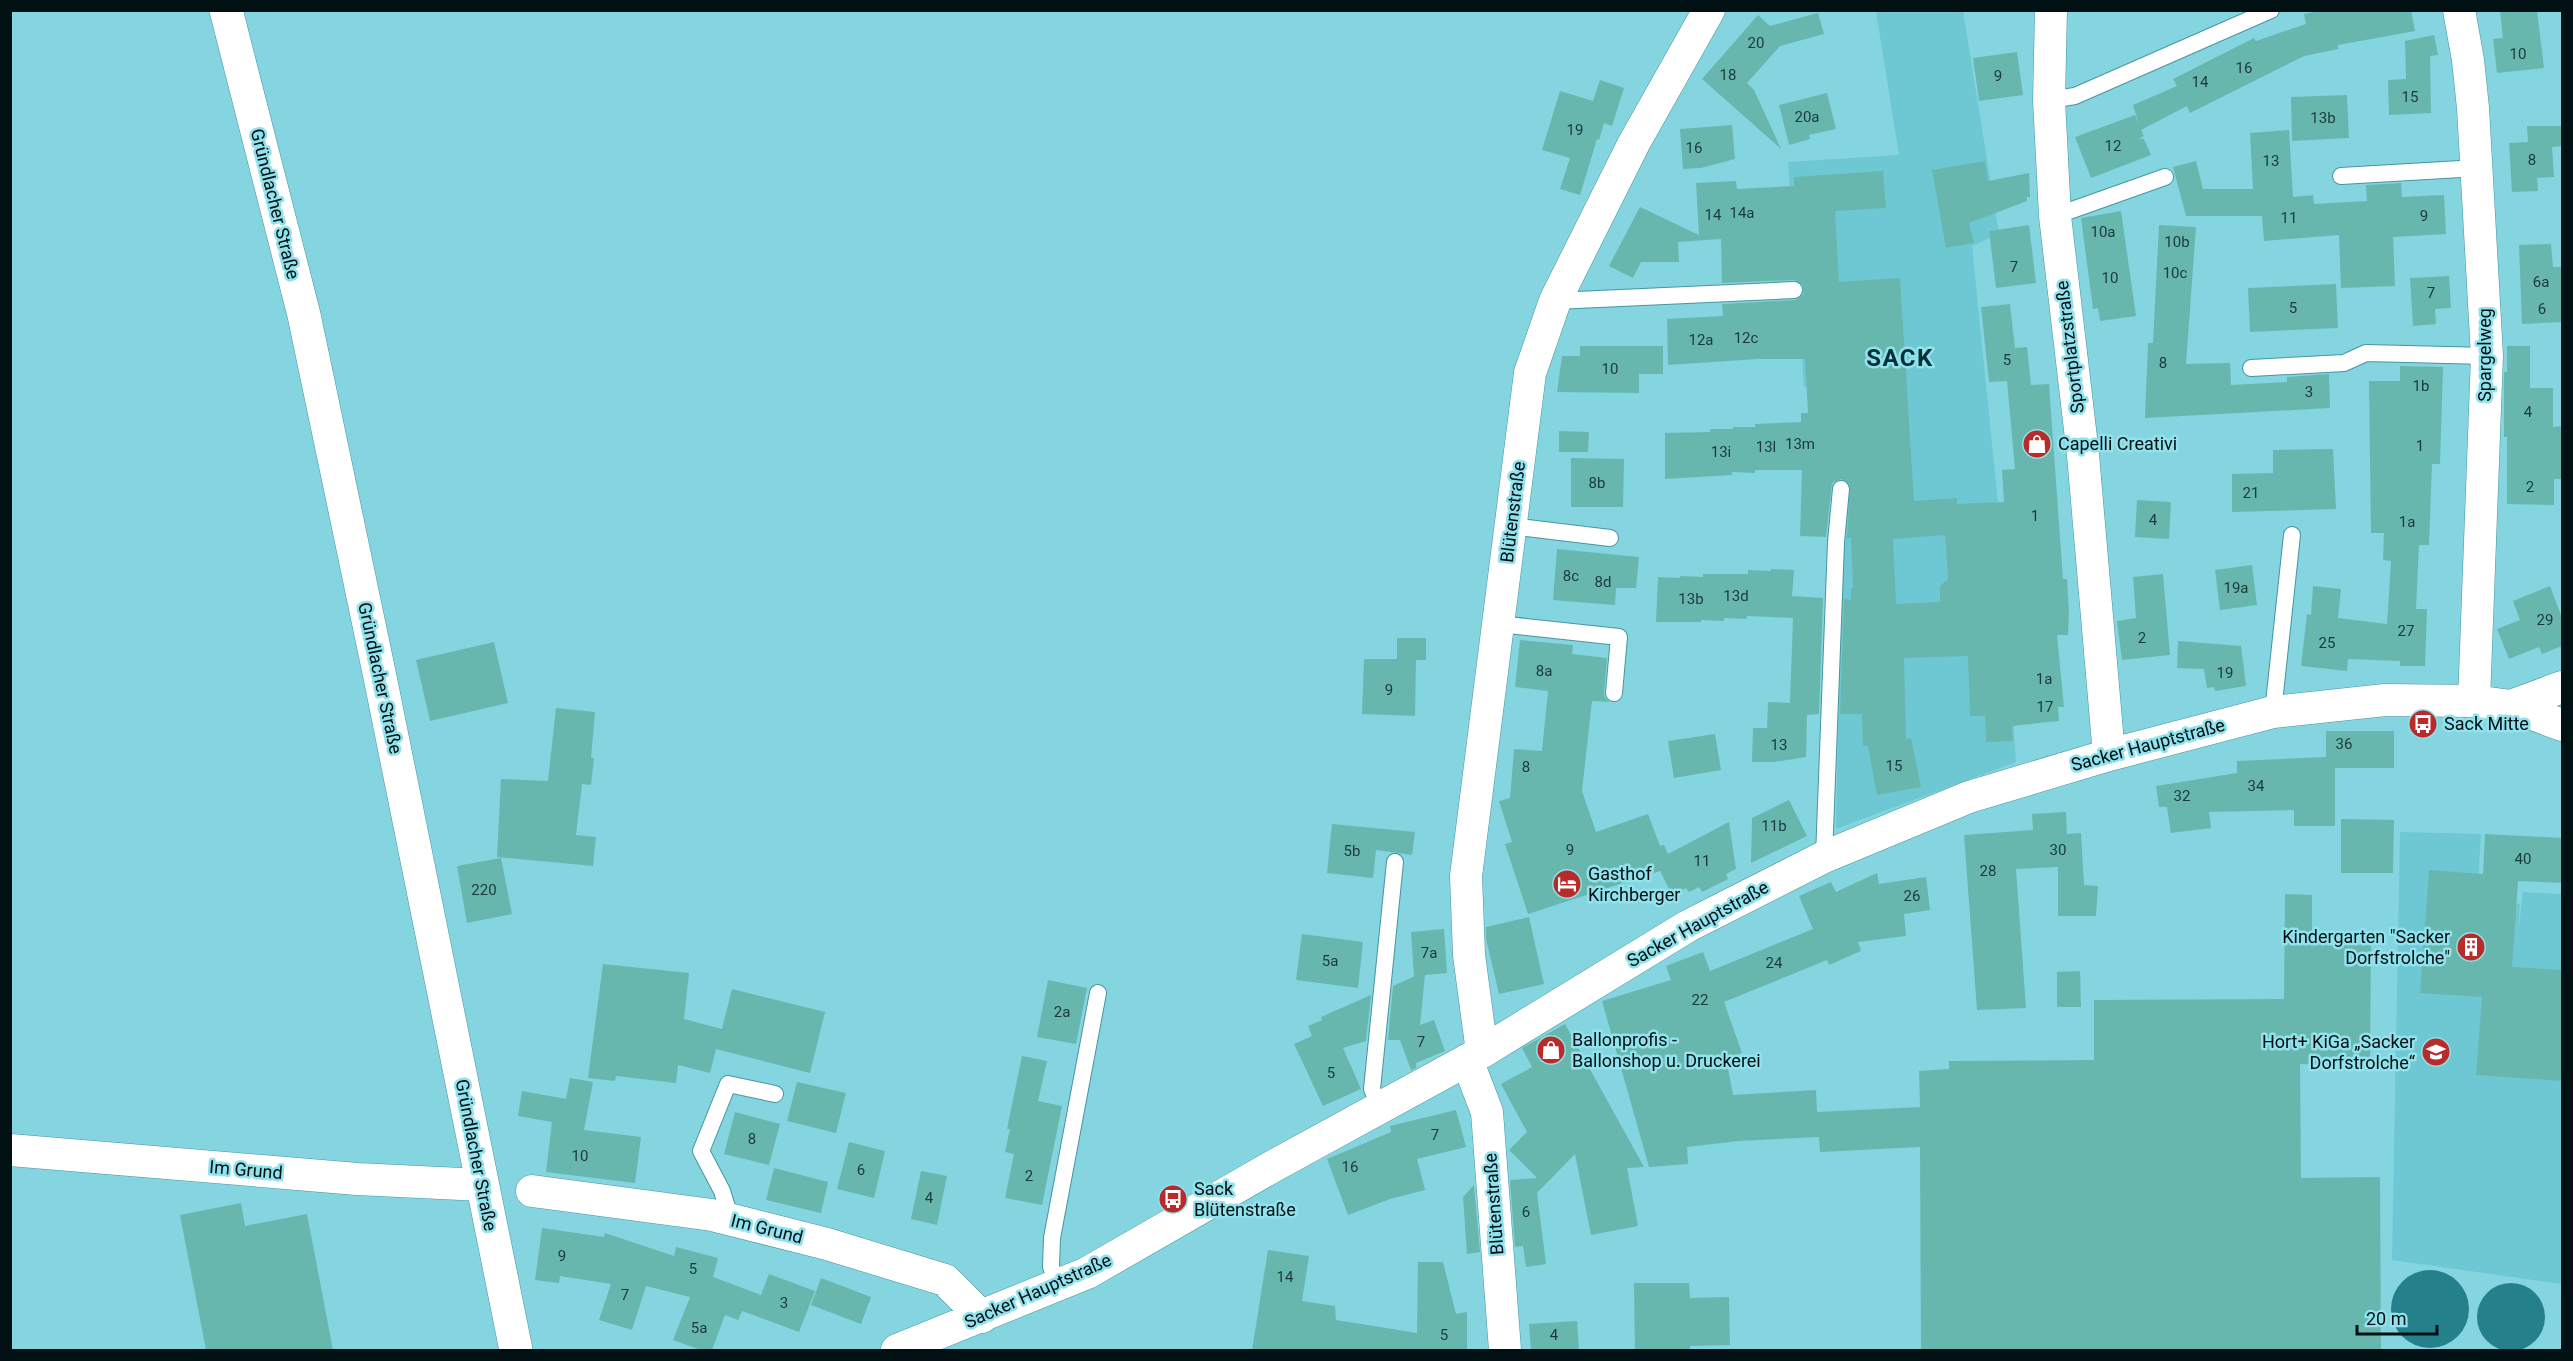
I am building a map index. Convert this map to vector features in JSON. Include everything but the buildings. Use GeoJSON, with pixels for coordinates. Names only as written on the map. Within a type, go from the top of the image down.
{"type":"FeatureCollection","features":[{"type":"Feature","properties":{"kind":"main road","name":"Gründlacher Straße"},"geometry":{"type":"LineString","coordinates":[[226,10],[306,326],[380,677],[516,1350]]}},
{"type":"Feature","properties":{"kind":"street","name":"Blütenstraße"},"geometry":{"type":"LineString","coordinates":[[1505,1350],[1487,1112],[1475,1056],[1466,876],[1530,373],[1555,301],[1634,143],[1709,10]]}},
{"type":"Feature","properties":{"kind":"street","name":"Sportplatzstraße"},"geometry":{"type":"LineString","coordinates":[[2051,10],[2049,100],[2055,216],[2083,456],[2109,754]]}},
{"type":"Feature","properties":{"kind":"street","name":"Spargelweg"},"geometry":{"type":"LineString","coordinates":[[2459,10],[2468,60],[2478,168],[2487,356],[2474,701]]}},
{"type":"Feature","properties":{"kind":"street"},"geometry":{"type":"LineString","coordinates":[[2511,706],[2562,687]]}},
{"type":"Feature","properties":{"kind":"street","name":"Sacker Hauptstraße"},"geometry":{"type":"LineString","coordinates":[[897,1350],[1087,1273],[1475,1056],[1688,926],[1824,857],[1969,797],[2109,754],[2273,712],[2385,700],[2474,701],[2511,706],[2562,725]]}},
{"type":"Feature","properties":{"kind":"street","name":"Im Grund"},"geometry":{"type":"LineString","coordinates":[[10,1150],[357,1179],[482,1185]]}},
{"type":"Feature","properties":{"kind":"street","name":"Im Grund"},"geometry":{"type":"LineString","coordinates":[[532,1191],[712,1215],[827,1244],[945,1280],[982,1317]]}},
{"type":"Feature","properties":{"kind":"lane"},"geometry":{"type":"LineString","coordinates":[[2049,100],[2075,96],[2271,10]]}},
{"type":"Feature","properties":{"kind":"lane"},"geometry":{"type":"LineString","coordinates":[[2341,176],[2478,168]]}},
{"type":"Feature","properties":{"kind":"lane"},"geometry":{"type":"LineString","coordinates":[[2055,216],[2165,177]]}},
{"type":"Feature","properties":{"kind":"lane"},"geometry":{"type":"LineString","coordinates":[[1555,301],[1794,290]]}},
{"type":"Feature","properties":{"kind":"lane"},"geometry":{"type":"LineString","coordinates":[[2251,368],[2344,363],[2366,353],[2487,356]]}},
{"type":"Feature","properties":{"kind":"lane"},"geometry":{"type":"LineString","coordinates":[[1824,857],[1836,542],[1841,489]]}},
{"type":"Feature","properties":{"kind":"lane"},"geometry":{"type":"LineString","coordinates":[[1511,526],[1610,538]]}},
{"type":"Feature","properties":{"kind":"lane"},"geometry":{"type":"LineString","coordinates":[[2273,712],[2292,535]]}},
{"type":"Feature","properties":{"kind":"lane"},"geometry":{"type":"LineString","coordinates":[[1499,624],[1619,636],[1614,693]]}},
{"type":"Feature","properties":{"kind":"lane"},"geometry":{"type":"LineString","coordinates":[[1380,1108],[1372,1089],[1395,862]]}},
{"type":"Feature","properties":{"kind":"lane"},"geometry":{"type":"LineString","coordinates":[[1059,1286],[1052,1267],[1052,1238],[1098,993]]}},
{"type":"Feature","properties":{"kind":"lane"},"geometry":{"type":"LineString","coordinates":[[731,1220],[722,1191],[701,1151],[728,1084],[775,1094]]}},
{"type":"Feature","properties":{"kind":"shaded area"},"geometry":{"type":"Polygon","coordinates":[[[1876,11],[1963,11],[1999,234],[1972,246],[1998,503],[2016,762],[1836,829],[1845,384],[1804,387],[1788,162],[1899,155],[1876,11]]]}},
{"type":"Feature","properties":{"kind":"shaded area","name":"Hort+ KiGa „Sacker Dorfstrolche“"},"geometry":{"type":"Polygon","coordinates":[[[2400,832],[2481,834],[2477,900],[2520,904],[2518,934],[2523,892],[2562,894],[2562,1284],[2392,1260],[2400,832]]]}},
{"type":"Feature","properties":{"kind":"shaded area"},"geometry":{"type":"Polygon","coordinates":[[[2430,1270],[2445,1273],[2458,1281],[2466,1294],[2469,1309],[2466,1324],[2458,1337],[2445,1345],[2430,1348],[2415,1345],[2402,1337],[2394,1324],[2391,1309],[2394,1294],[2402,1281],[2415,1273],[2430,1270]]]}},
{"type":"Feature","properties":{"kind":"shaded area"},"geometry":{"type":"Polygon","coordinates":[[[2511,1283],[2524,1286],[2535,1293],[2542,1304],[2545,1317],[2542,1330],[2535,1341],[2524,1348],[2511,1351],[2498,1348],[2487,1341],[2480,1330],[2477,1317],[2480,1304],[2487,1293],[2498,1286],[2511,1283]]]}},
{"type":"Feature","properties":{"kind":"place","name":"Capelli Creativi"},"geometry":{"type":"Point","coordinates":[2037,444]}},
{"type":"Feature","properties":{"kind":"place","name":"Sack Mitte"},"geometry":{"type":"Point","coordinates":[2423,724]}},
{"type":"Feature","properties":{"kind":"place","name":"Gasthof Kirchberger"},"geometry":{"type":"Point","coordinates":[1567,884]}},
{"type":"Feature","properties":{"kind":"place","name":"Kindergarten \"Sacker Dorfstrolche\""},"geometry":{"type":"Point","coordinates":[2471,947]}},
{"type":"Feature","properties":{"kind":"place","name":"Ballonprofis - Ballonshop u. Druckerei"},"geometry":{"type":"Point","coordinates":[1551,1050]}},
{"type":"Feature","properties":{"kind":"place","name":"Hort+ KiGa „Sacker Dorfstrolche“"},"geometry":{"type":"Point","coordinates":[2436,1052]}},
{"type":"Feature","properties":{"kind":"place","name":"Sack Blütenstraße"},"geometry":{"type":"Point","coordinates":[1173,1199]}},
{"type":"Feature","properties":{"kind":"district","name":"SACK"},"geometry":{"type":"Point","coordinates":[1900,358]}}]}
